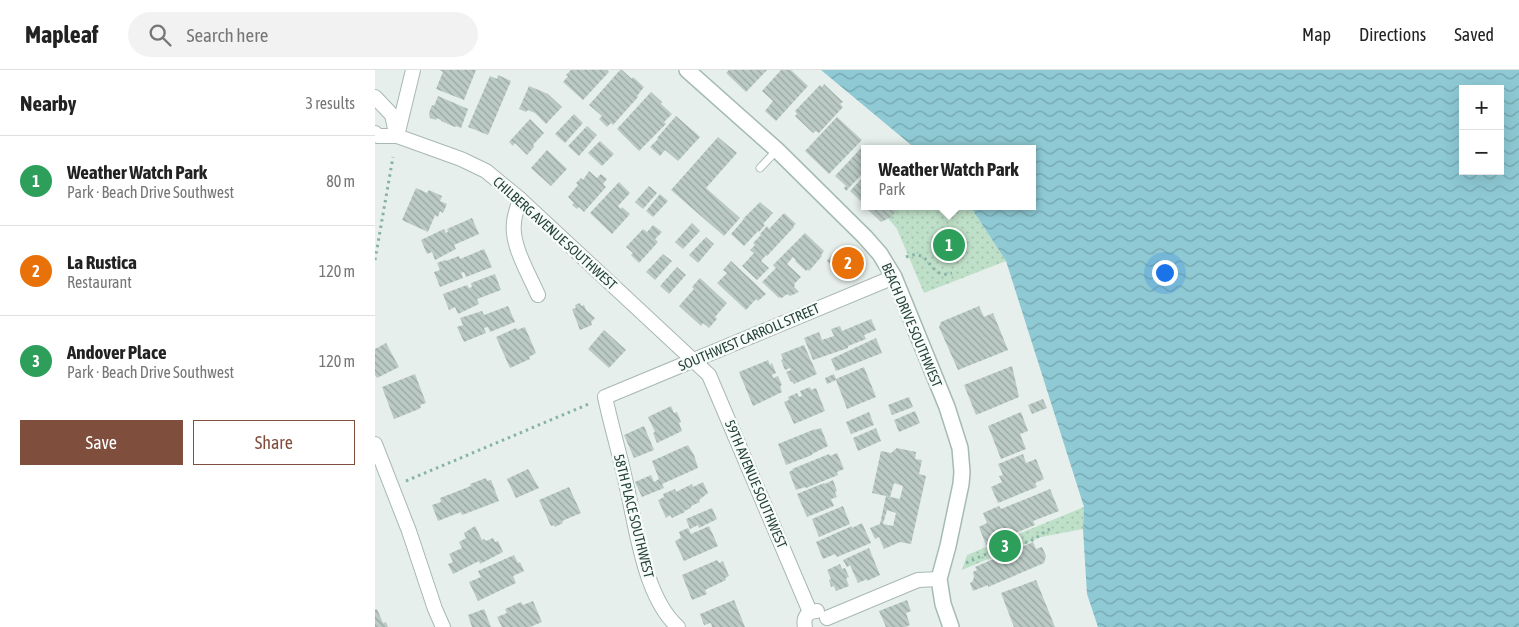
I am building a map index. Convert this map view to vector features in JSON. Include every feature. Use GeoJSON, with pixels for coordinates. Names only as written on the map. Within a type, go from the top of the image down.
{"type":"FeatureCollection","features":[{"type":"Feature","properties":{"kind":"main road","name":"BEACH DRIVE SOUTHWEST"},"geometry":{"type":"LineString","coordinates":[[687,70],[777,150],[874,246],[894,277],[947,407],[959,448],[962,472],[961,484],[951,536],[939,579],[943,604],[951,627]]}},
{"type":"Feature","properties":{"kind":"street"},"geometry":{"type":"LineString","coordinates":[[397,136],[413,70]]}},
{"type":"Feature","properties":{"kind":"street"},"geometry":{"type":"LineString","coordinates":[[375,97],[392,115],[397,136]]}},
{"type":"Feature","properties":{"kind":"street","name":"CHILBERG AVENUE SOUTHWEST"},"geometry":{"type":"LineString","coordinates":[[375,132],[378,136],[397,136],[461,159],[487,171],[695,360]]}},
{"type":"Feature","properties":{"kind":"street"},"geometry":{"type":"LineString","coordinates":[[520,199],[513,222],[515,238],[538,295]]}},
{"type":"Feature","properties":{"kind":"street","name":"SOUTHWEST CARROLL STREET"},"geometry":{"type":"LineString","coordinates":[[601,399],[894,277]]}},
{"type":"Feature","properties":{"kind":"street","name":"59TH AVENUE SOUTHWEST"},"geometry":{"type":"LineString","coordinates":[[695,360],[709,375],[810,612]]}},
{"type":"Feature","properties":{"kind":"street","name":"58TH PLACE SOUTHWEST"},"geometry":{"type":"LineString","coordinates":[[601,399],[655,594],[668,618],[678,627]]}},
{"type":"Feature","properties":{"kind":"street"},"geometry":{"type":"LineString","coordinates":[[375,444],[409,531],[435,610],[443,627]]}},
{"type":"Feature","properties":{"kind":"street"},"geometry":{"type":"LineString","coordinates":[[805,627],[804,619],[810,612],[822,612],[827,622],[918,580],[939,579]]}},
{"type":"Feature","properties":{"kind":"lane"},"geometry":{"type":"LineString","coordinates":[[760,168],[777,150]]}},
{"type":"Feature","properties":{"kind":"path"},"geometry":{"type":"LineString","coordinates":[[375,260],[393,157]]}},
{"type":"Feature","properties":{"kind":"path"},"geometry":{"type":"LineString","coordinates":[[906,257],[915,254],[927,259],[937,273],[945,276],[952,273]]}},
{"type":"Feature","properties":{"kind":"path"},"geometry":{"type":"LineString","coordinates":[[399,484],[601,399]]}},
{"type":"Feature","properties":{"kind":"path"},"geometry":{"type":"LineString","coordinates":[[966,563],[993,552],[1015,539],[1025,542],[1034,540],[1040,533],[1050,529]]}},
{"type":"Feature","properties":{"kind":"green space"},"geometry":{"type":"Polygon","coordinates":[[[881,210],[973,210],[1006,261],[924,293],[897,229],[881,210]]]}},
{"type":"Feature","properties":{"kind":"green space"},"geometry":{"type":"Polygon","coordinates":[[[1084,507],[1083,529],[1041,537],[962,570],[967,555],[1084,507]]]}},
{"type":"Feature","properties":{"kind":"water"},"geometry":{"type":"Polygon","coordinates":[[[821,70],[1519,70],[1519,627],[1098,627],[1087,594],[1083,529],[1084,507],[1006,261],[973,210],[1036,210],[1036,145],[911,145],[821,70]]]}},
{"type":"Feature","properties":{"kind":"building"},"geometry":{"type":"Polygon","coordinates":[[[439,70],[476,70],[464,100],[436,89],[443,72],[439,70]]]}},
{"type":"Feature","properties":{"kind":"building"},"geometry":{"type":"Polygon","coordinates":[[[571,70],[607,70],[609,72],[583,100],[563,82],[571,70]]]}},
{"type":"Feature","properties":{"kind":"building"},"geometry":{"type":"Polygon","coordinates":[[[620,70],[632,79],[633,77],[644,87],[638,97],[613,125],[611,123],[607,127],[599,119],[602,116],[589,105],[620,70]]]}},
{"type":"Feature","properties":{"kind":"building"},"geometry":{"type":"Polygon","coordinates":[[[729,70],[767,70],[746,92],[726,73],[729,70]]]}},
{"type":"Feature","properties":{"kind":"building"},"geometry":{"type":"Polygon","coordinates":[[[781,70],[791,70],[808,86],[776,121],[765,111],[773,101],[762,91],[781,70]]]}},
{"type":"Feature","properties":{"kind":"building"},"geometry":{"type":"Polygon","coordinates":[[[498,75],[511,81],[488,135],[468,127],[490,76],[497,79],[498,75]]]}},
{"type":"Feature","properties":{"kind":"building"},"geometry":{"type":"Polygon","coordinates":[[[824,84],[843,102],[840,104],[843,107],[819,133],[816,131],[813,133],[795,116],[797,114],[795,111],[820,85],[822,87],[824,84]]]}},
{"type":"Feature","properties":{"kind":"building"},"geometry":{"type":"Polygon","coordinates":[[[529,86],[548,94],[562,107],[546,124],[535,113],[519,109],[529,86]]]}},
{"type":"Feature","properties":{"kind":"building"},"geometry":{"type":"Polygon","coordinates":[[[651,92],[672,114],[664,122],[666,124],[639,151],[617,129],[651,92]]]}},
{"type":"Feature","properties":{"kind":"building"},"geometry":{"type":"Polygon","coordinates":[[[438,96],[468,109],[461,128],[437,118],[436,120],[430,118],[429,113],[438,96]]]}},
{"type":"Feature","properties":{"kind":"building"},"geometry":{"type":"Polygon","coordinates":[[[574,114],[583,123],[565,143],[555,134],[574,114]]]}},
{"type":"Feature","properties":{"kind":"building"},"geometry":{"type":"Polygon","coordinates":[[[676,116],[700,137],[678,161],[665,150],[660,156],[650,147],[676,116]]]}},
{"type":"Feature","properties":{"kind":"building"},"geometry":{"type":"Polygon","coordinates":[[[837,117],[862,140],[829,174],[805,151],[837,117]]]}},
{"type":"Feature","properties":{"kind":"building"},"geometry":{"type":"Polygon","coordinates":[[[530,119],[544,133],[527,155],[515,143],[513,146],[509,142],[530,119]]]}},
{"type":"Feature","properties":{"kind":"building"},"geometry":{"type":"Polygon","coordinates":[[[587,126],[597,135],[579,156],[568,146],[587,126]]]}},
{"type":"Feature","properties":{"kind":"building"},"geometry":{"type":"Polygon","coordinates":[[[718,137],[737,153],[706,188],[740,218],[724,236],[671,190],[718,137]]]}},
{"type":"Feature","properties":{"kind":"building"},"geometry":{"type":"Polygon","coordinates":[[[600,141],[614,154],[602,166],[588,153],[600,141]]]}},
{"type":"Feature","properties":{"kind":"building"},"geometry":{"type":"Polygon","coordinates":[[[861,148],[861,175],[846,191],[844,188],[846,186],[835,176],[861,148]]]}},
{"type":"Feature","properties":{"kind":"building"},"geometry":{"type":"Polygon","coordinates":[[[547,150],[567,169],[551,186],[531,168],[547,150]]]}},
{"type":"Feature","properties":{"kind":"building"},"geometry":{"type":"Polygon","coordinates":[[[589,171],[597,178],[601,174],[607,179],[603,184],[606,187],[584,212],[579,207],[577,209],[572,205],[574,203],[568,197],[578,185],[576,183],[581,178],[583,180],[589,171]]]}},
{"type":"Feature","properties":{"kind":"building"},"geometry":{"type":"Polygon","coordinates":[[[861,179],[861,201],[850,191],[861,179]]]}},
{"type":"Feature","properties":{"kind":"building"},"geometry":{"type":"Polygon","coordinates":[[[619,182],[630,193],[618,206],[630,214],[612,234],[590,213],[619,182]]]}},
{"type":"Feature","properties":{"kind":"building"},"geometry":{"type":"Polygon","coordinates":[[[649,186],[657,193],[643,209],[635,202],[649,186]]]}},
{"type":"Feature","properties":{"kind":"building"},"geometry":{"type":"Polygon","coordinates":[[[416,188],[427,193],[429,190],[442,196],[440,201],[447,204],[443,213],[440,211],[438,217],[435,215],[428,232],[402,220],[416,188]]]}},
{"type":"Feature","properties":{"kind":"building"},"geometry":{"type":"Polygon","coordinates":[[[660,194],[668,201],[653,217],[646,211],[660,194]]]}},
{"type":"Feature","properties":{"kind":"building"},"geometry":{"type":"Polygon","coordinates":[[[760,202],[773,213],[763,224],[765,225],[759,232],[744,246],[731,234],[760,202]]]}},
{"type":"Feature","properties":{"kind":"building"},"geometry":{"type":"Polygon","coordinates":[[[868,210],[897,210],[891,217],[881,222],[868,210]]]}},
{"type":"Feature","properties":{"kind":"building"},"geometry":{"type":"Polygon","coordinates":[[[784,213],[796,224],[761,261],[769,268],[757,280],[742,266],[754,253],[750,250],[755,245],[753,243],[760,234],[767,226],[769,229],[784,213]]]}},
{"type":"Feature","properties":{"kind":"building"},"geometry":{"type":"Polygon","coordinates":[[[472,218],[479,234],[454,245],[456,249],[435,260],[432,252],[427,254],[421,240],[444,229],[446,233],[448,232],[447,229],[472,218]]]}},
{"type":"Feature","properties":{"kind":"building"},"geometry":{"type":"Polygon","coordinates":[[[692,223],[700,231],[683,249],[675,242],[692,223]]]}},
{"type":"Feature","properties":{"kind":"building"},"geometry":{"type":"Polygon","coordinates":[[[653,225],[662,232],[655,239],[658,242],[639,263],[631,255],[633,253],[626,247],[643,229],[647,232],[653,225]]]}},
{"type":"Feature","properties":{"kind":"building"},"geometry":{"type":"Polygon","coordinates":[[[805,233],[824,251],[822,256],[809,271],[808,269],[806,271],[793,257],[787,264],[801,277],[794,284],[794,287],[799,292],[790,296],[787,294],[779,298],[762,282],[776,268],[773,265],[805,233]]]}},
{"type":"Feature","properties":{"kind":"building"},"geometry":{"type":"Polygon","coordinates":[[[706,237],[714,244],[698,263],[689,255],[706,237]]]}},
{"type":"Feature","properties":{"kind":"building"},"geometry":{"type":"Polygon","coordinates":[[[838,248],[861,267],[843,275],[827,261],[838,248]]]}},
{"type":"Feature","properties":{"kind":"building"},"geometry":{"type":"Polygon","coordinates":[[[484,249],[492,267],[466,277],[464,272],[461,273],[463,278],[440,287],[434,272],[440,270],[437,263],[459,256],[460,259],[484,249]]]}},
{"type":"Feature","properties":{"kind":"building"},"geometry":{"type":"Polygon","coordinates":[[[663,254],[672,261],[655,280],[646,272],[663,254]]]}},
{"type":"Feature","properties":{"kind":"building"},"geometry":{"type":"Polygon","coordinates":[[[731,261],[766,294],[758,301],[756,299],[746,310],[717,283],[727,273],[723,270],[731,261]]]}},
{"type":"Feature","properties":{"kind":"building"},"geometry":{"type":"Polygon","coordinates":[[[677,267],[686,275],[669,294],[660,286],[677,267]]]}},
{"type":"Feature","properties":{"kind":"building"},"geometry":{"type":"Polygon","coordinates":[[[495,274],[501,290],[477,299],[479,304],[458,314],[455,307],[449,310],[443,294],[467,285],[469,288],[472,287],[471,283],[495,274]]]}},
{"type":"Feature","properties":{"kind":"building"},"geometry":{"type":"Polygon","coordinates":[[[700,278],[727,303],[715,317],[717,319],[709,328],[703,323],[701,326],[679,306],[694,289],[692,287],[700,278]]]}},
{"type":"Feature","properties":{"kind":"building"},"geometry":{"type":"Polygon","coordinates":[[[580,303],[595,318],[591,322],[592,325],[580,330],[572,309],[576,308],[575,305],[580,303]]]}},
{"type":"Feature","properties":{"kind":"building"},"geometry":{"type":"Polygon","coordinates":[[[508,306],[515,322],[490,332],[488,327],[484,328],[486,333],[464,342],[457,327],[463,325],[460,318],[482,311],[484,315],[508,306]]]}},
{"type":"Feature","properties":{"kind":"building"},"geometry":{"type":"Polygon","coordinates":[[[979,306],[984,317],[993,313],[1008,350],[958,370],[939,327],[941,322],[979,306]]]}},
{"type":"Feature","properties":{"kind":"building"},"geometry":{"type":"Polygon","coordinates":[[[871,319],[876,330],[864,335],[866,339],[848,346],[848,348],[813,360],[804,338],[819,332],[822,340],[834,336],[831,329],[840,326],[842,331],[871,319]]]}},
{"type":"Feature","properties":{"kind":"building"},"geometry":{"type":"Polygon","coordinates":[[[525,327],[536,353],[529,357],[530,359],[510,368],[496,337],[516,328],[517,330],[525,327]]]}},
{"type":"Feature","properties":{"kind":"building"},"geometry":{"type":"Polygon","coordinates":[[[604,330],[626,350],[609,368],[588,349],[604,330]]]}},
{"type":"Feature","properties":{"kind":"building"},"geometry":{"type":"Polygon","coordinates":[[[876,338],[882,353],[836,371],[831,359],[876,338]]]}},
{"type":"Feature","properties":{"kind":"building"},"geometry":{"type":"Polygon","coordinates":[[[386,343],[399,367],[377,378],[375,375],[375,349],[386,343]]]}},
{"type":"Feature","properties":{"kind":"building"},"geometry":{"type":"Polygon","coordinates":[[[804,345],[817,374],[794,384],[786,372],[791,370],[790,368],[785,370],[781,354],[804,345]]]}},
{"type":"Feature","properties":{"kind":"building"},"geometry":{"type":"Polygon","coordinates":[[[768,360],[770,365],[772,363],[776,373],[772,375],[773,378],[778,376],[782,385],[780,386],[782,392],[753,406],[739,372],[768,360]]]}},
{"type":"Feature","properties":{"kind":"building"},"geometry":{"type":"Polygon","coordinates":[[[1012,366],[1019,397],[976,415],[964,385],[1012,366]]]}},
{"type":"Feature","properties":{"kind":"building"},"geometry":{"type":"Polygon","coordinates":[[[864,367],[876,397],[847,409],[836,380],[827,384],[825,378],[834,374],[836,379],[864,367]]]}},
{"type":"Feature","properties":{"kind":"building"},"geometry":{"type":"Polygon","coordinates":[[[415,374],[426,403],[420,405],[419,409],[394,419],[382,387],[415,374]]]}},
{"type":"Feature","properties":{"kind":"building"},"geometry":{"type":"Polygon","coordinates":[[[810,387],[811,390],[816,388],[825,411],[794,424],[784,402],[789,400],[788,397],[797,393],[799,397],[802,396],[800,391],[810,387]]]}},
{"type":"Feature","properties":{"kind":"building"},"geometry":{"type":"Polygon","coordinates":[[[909,397],[913,407],[892,415],[888,405],[909,397]]]}},
{"type":"Feature","properties":{"kind":"building"},"geometry":{"type":"Polygon","coordinates":[[[1043,399],[1047,408],[1032,414],[1028,405],[1043,399]]]}},
{"type":"Feature","properties":{"kind":"building"},"geometry":{"type":"Polygon","coordinates":[[[671,406],[674,413],[677,412],[682,431],[657,443],[653,433],[655,432],[648,417],[671,406]]]}},
{"type":"Feature","properties":{"kind":"building"},"geometry":{"type":"Polygon","coordinates":[[[915,411],[920,423],[899,432],[894,420],[915,411]]]}},
{"type":"Feature","properties":{"kind":"building"},"geometry":{"type":"Polygon","coordinates":[[[869,412],[874,425],[851,434],[846,422],[869,412]]]}},
{"type":"Feature","properties":{"kind":"building"},"geometry":{"type":"Polygon","coordinates":[[[1021,412],[1028,431],[1020,434],[1026,449],[1001,459],[988,426],[1021,412]]]}},
{"type":"Feature","properties":{"kind":"building"},"geometry":{"type":"Polygon","coordinates":[[[644,426],[654,450],[634,458],[624,435],[644,426]]]}},
{"type":"Feature","properties":{"kind":"building"},"geometry":{"type":"Polygon","coordinates":[[[821,428],[828,446],[812,455],[786,465],[778,444],[821,428]]]}},
{"type":"Feature","properties":{"kind":"building"},"geometry":{"type":"Polygon","coordinates":[[[876,428],[881,441],[858,451],[853,438],[876,428]]]}},
{"type":"Feature","properties":{"kind":"building"},"geometry":{"type":"Polygon","coordinates":[[[688,445],[694,455],[698,468],[662,484],[664,488],[642,497],[635,482],[651,475],[654,482],[659,479],[652,461],[688,445]]]}},
{"type":"Feature","properties":{"kind":"building"},"geometry":{"type":"Polygon","coordinates":[[[897,448],[916,452],[915,459],[922,460],[919,474],[926,476],[911,544],[900,542],[884,549],[879,537],[875,539],[870,528],[880,524],[886,496],[872,493],[881,451],[891,453],[897,448]],[[894,483],[890,497],[900,499],[903,486],[894,483]],[[887,510],[883,524],[893,526],[896,513],[887,510]]]}},
{"type":"Feature","properties":{"kind":"building"},"geometry":{"type":"Polygon","coordinates":[[[837,453],[844,469],[837,472],[838,475],[796,490],[789,472],[792,469],[829,454],[830,456],[837,453]]]}},
{"type":"Feature","properties":{"kind":"building"},"geometry":{"type":"Polygon","coordinates":[[[1023,454],[1026,463],[1036,459],[1044,479],[1035,483],[1037,487],[998,503],[991,487],[1002,482],[999,476],[1003,475],[998,464],[1023,454]]]}},
{"type":"Feature","properties":{"kind":"building"},"geometry":{"type":"Polygon","coordinates":[[[528,469],[539,488],[516,498],[507,479],[528,469]]]}},
{"type":"Feature","properties":{"kind":"building"},"geometry":{"type":"Polygon","coordinates":[[[486,478],[487,481],[491,480],[499,501],[462,515],[461,512],[438,521],[432,505],[441,502],[440,498],[486,478]]]}},
{"type":"Feature","properties":{"kind":"building"},"geometry":{"type":"Polygon","coordinates":[[[833,480],[837,491],[835,492],[837,497],[831,499],[834,506],[807,517],[797,494],[833,480]]]}},
{"type":"Feature","properties":{"kind":"building"},"geometry":{"type":"Polygon","coordinates":[[[703,482],[708,493],[699,500],[700,502],[691,506],[685,512],[672,518],[670,515],[666,518],[658,500],[664,497],[663,494],[675,489],[676,492],[692,484],[693,487],[703,482]]]}},
{"type":"Feature","properties":{"kind":"building"},"geometry":{"type":"Polygon","coordinates":[[[569,487],[581,513],[562,521],[563,523],[555,527],[554,525],[551,526],[539,500],[569,487]]]}},
{"type":"Feature","properties":{"kind":"building"},"geometry":{"type":"Polygon","coordinates":[[[1050,489],[1059,511],[1033,521],[1035,525],[986,545],[979,527],[987,523],[983,513],[999,506],[1001,509],[1050,489]]]}},
{"type":"Feature","properties":{"kind":"building"},"geometry":{"type":"Polygon","coordinates":[[[843,506],[850,524],[819,537],[812,519],[843,506]]]}},
{"type":"Feature","properties":{"kind":"building"},"geometry":{"type":"Polygon","coordinates":[[[712,508],[717,519],[699,528],[698,525],[690,529],[686,519],[712,508]]]}},
{"type":"Feature","properties":{"kind":"building"},"geometry":{"type":"Polygon","coordinates":[[[862,523],[871,543],[837,557],[835,554],[823,559],[816,542],[862,523]]]}},
{"type":"Feature","properties":{"kind":"building"},"geometry":{"type":"Polygon","coordinates":[[[475,526],[482,540],[486,541],[493,538],[495,542],[498,541],[503,552],[480,564],[479,561],[453,574],[448,564],[453,562],[449,554],[462,548],[459,542],[466,538],[464,533],[475,526]]]}},
{"type":"Feature","properties":{"kind":"building"},"geometry":{"type":"Polygon","coordinates":[[[709,526],[718,546],[684,561],[675,541],[681,538],[679,532],[688,528],[691,534],[709,526]]]}},
{"type":"Feature","properties":{"kind":"building"},"geometry":{"type":"Polygon","coordinates":[[[1033,542],[1036,549],[1042,547],[1046,556],[1044,563],[988,587],[988,585],[973,591],[970,583],[973,581],[973,572],[977,570],[975,567],[1033,542]]]}},
{"type":"Feature","properties":{"kind":"building"},"geometry":{"type":"Polygon","coordinates":[[[869,548],[880,575],[858,583],[850,565],[847,567],[843,560],[869,548]]]}},
{"type":"Feature","properties":{"kind":"building"},"geometry":{"type":"Polygon","coordinates":[[[514,555],[524,571],[513,576],[516,583],[478,601],[469,582],[481,577],[478,571],[514,555]]]}},
{"type":"Feature","properties":{"kind":"building"},"geometry":{"type":"Polygon","coordinates":[[[717,560],[719,563],[723,561],[729,576],[725,578],[726,580],[705,590],[707,594],[692,600],[682,575],[717,560]]]}},
{"type":"Feature","properties":{"kind":"building"},"geometry":{"type":"Polygon","coordinates":[[[840,564],[842,569],[845,568],[849,577],[846,578],[849,586],[836,591],[834,586],[831,587],[829,580],[831,579],[827,570],[840,564]]]}},
{"type":"Feature","properties":{"kind":"building"},"geometry":{"type":"Polygon","coordinates":[[[1036,580],[1055,627],[1014,627],[1001,593],[1036,580]]]}},
{"type":"Feature","properties":{"kind":"building"},"geometry":{"type":"Polygon","coordinates":[[[734,600],[745,627],[712,627],[711,623],[704,625],[700,614],[734,600]]]}},
{"type":"Feature","properties":{"kind":"building"},"geometry":{"type":"Polygon","coordinates":[[[907,600],[911,611],[906,613],[910,625],[905,627],[886,627],[879,611],[907,600]]]}},
{"type":"Feature","properties":{"kind":"building"},"geometry":{"type":"Polygon","coordinates":[[[533,601],[542,622],[530,627],[502,627],[497,617],[507,613],[505,609],[521,602],[523,605],[533,601]]]}},
{"type":"Feature","properties":{"kind":"building"},"geometry":{"type":"Polygon","coordinates":[[[377,609],[383,623],[386,622],[388,627],[375,627],[375,610],[377,609]]]}},
{"type":"Feature","properties":{"kind":"building"},"geometry":{"type":"Polygon","coordinates":[[[484,609],[491,627],[472,627],[468,615],[484,609]]]}},
{"type":"Feature","properties":{"kind":"place","name":"Weather Watch Park"},"geometry":{"type":"Point","coordinates":[949,245]}},
{"type":"Feature","properties":{"kind":"place","name":"La Rustica"},"geometry":{"type":"Point","coordinates":[848,263]}},
{"type":"Feature","properties":{"kind":"place","name":"Andover Place"},"geometry":{"type":"Point","coordinates":[1005,546]}}]}
